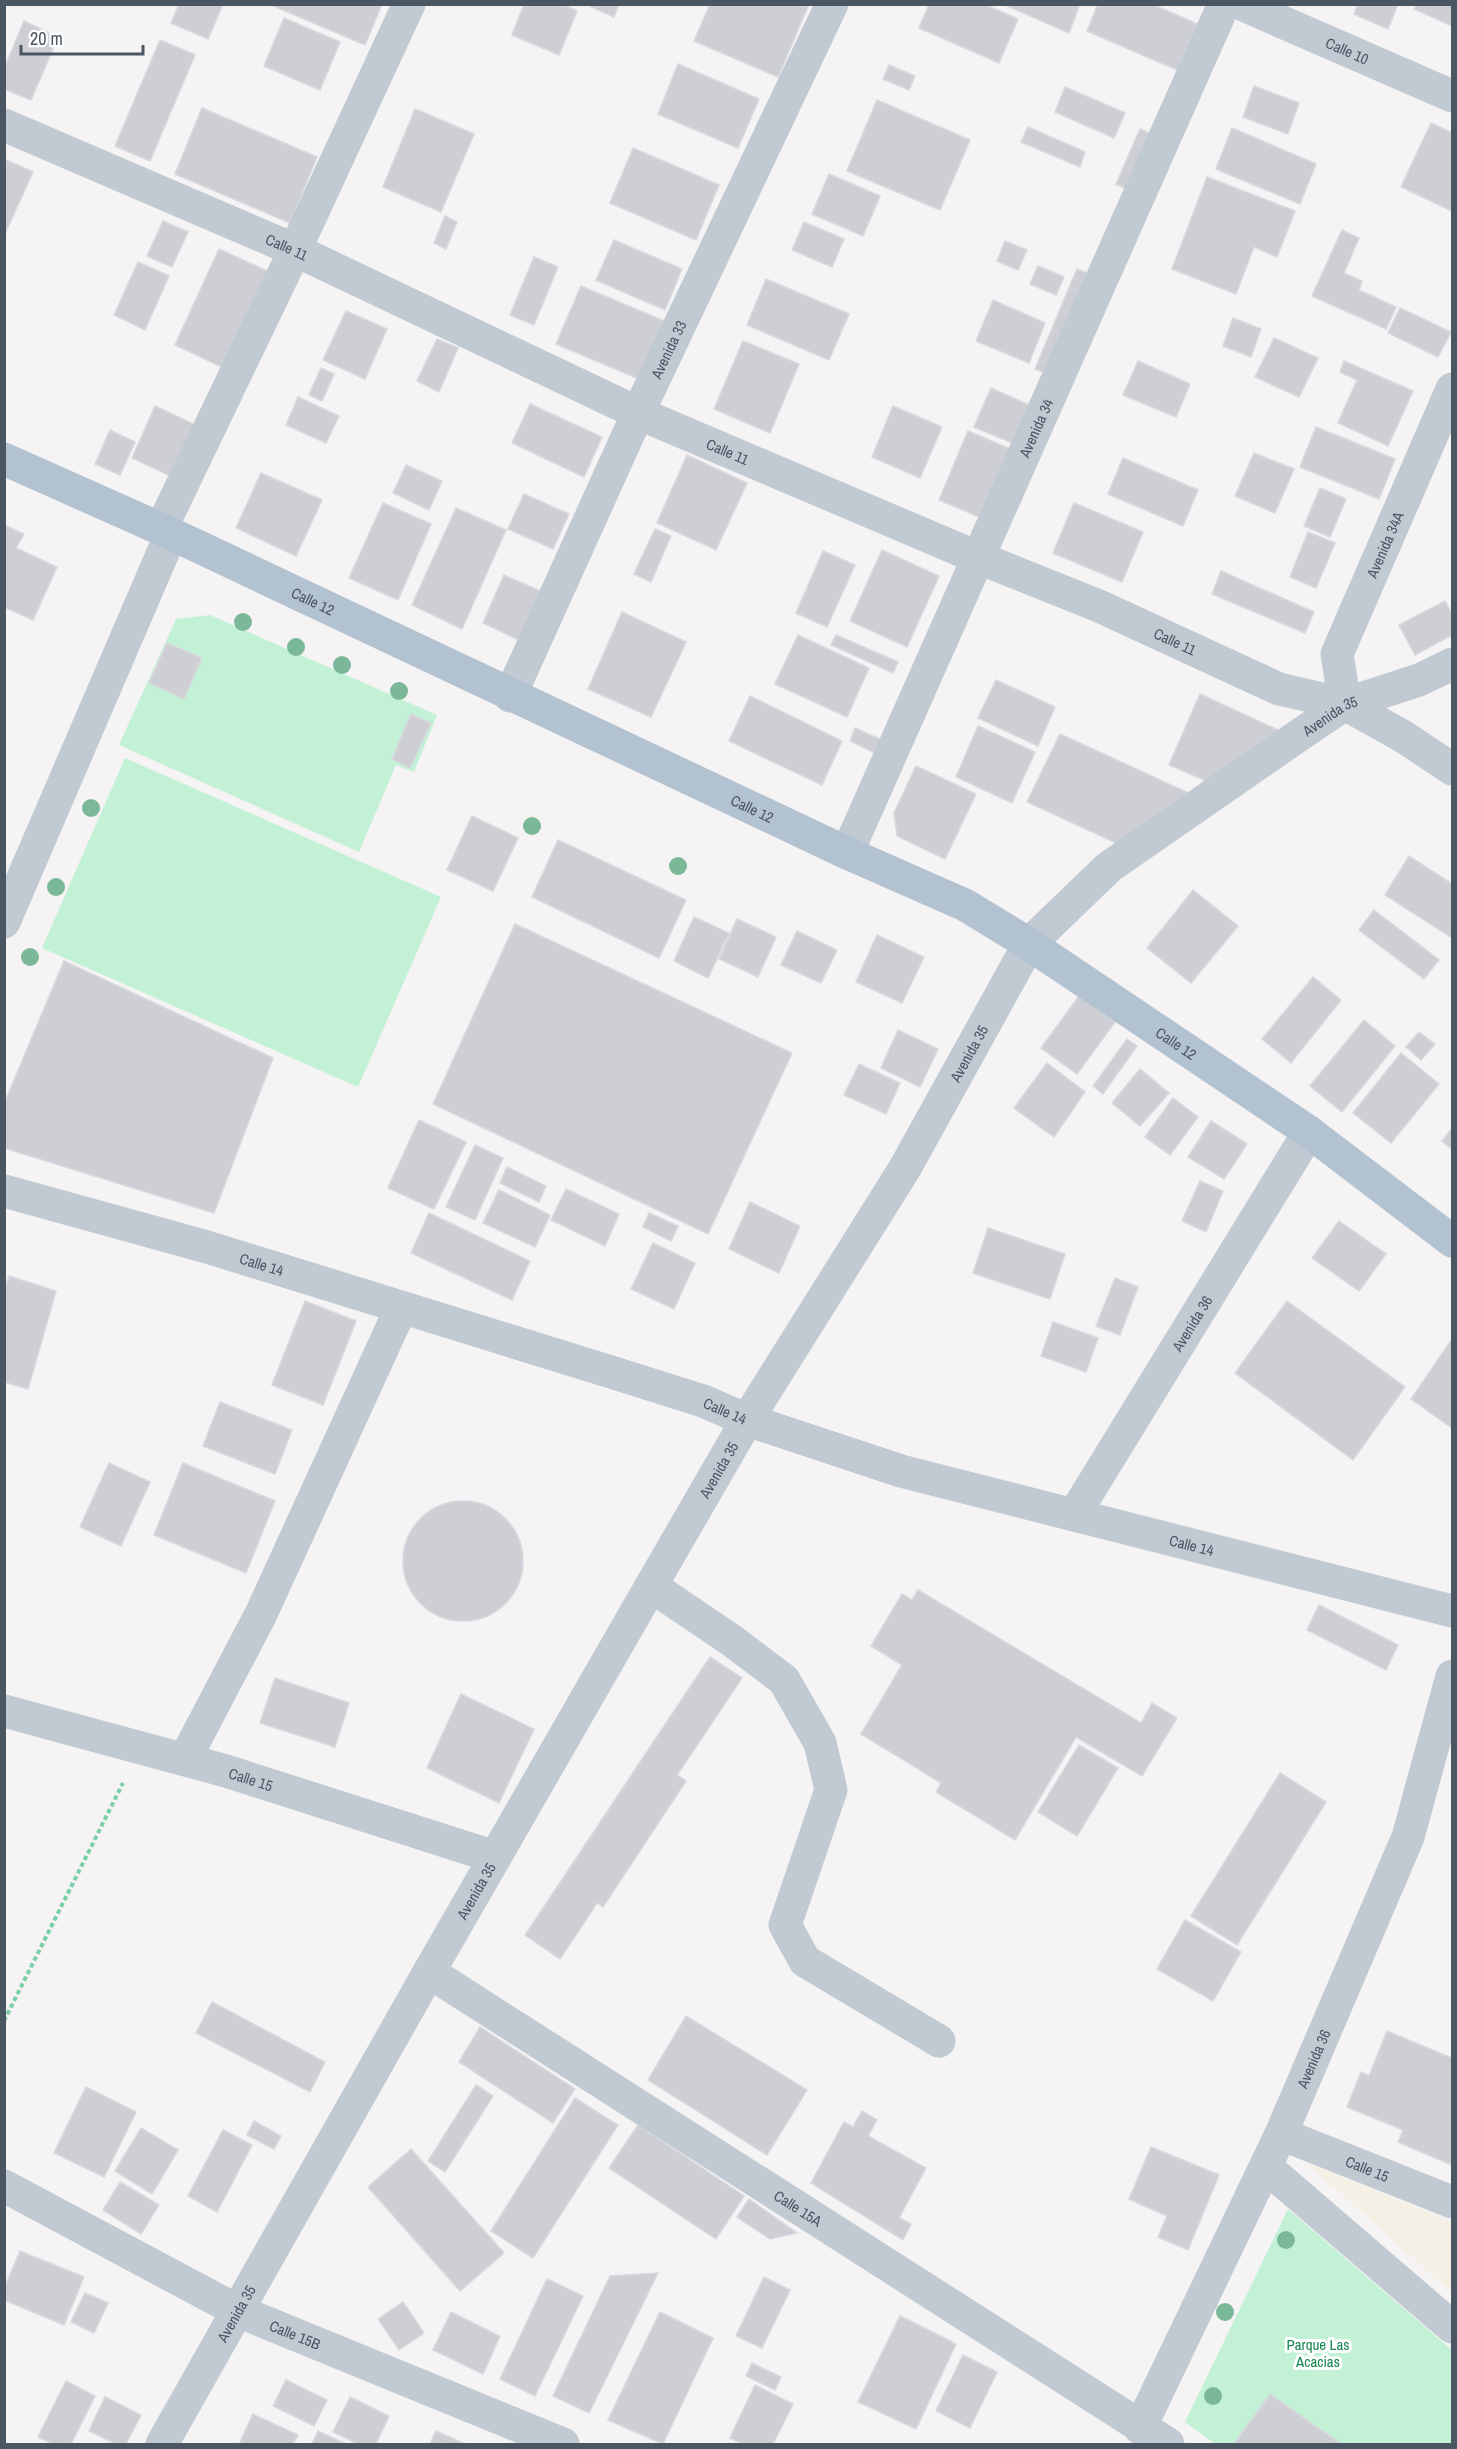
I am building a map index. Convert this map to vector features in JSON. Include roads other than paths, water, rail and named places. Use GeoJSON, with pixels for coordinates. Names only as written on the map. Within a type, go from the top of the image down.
{"type":"FeatureCollection","features":[{"type":"Feature","properties":{"kind":"main road","name":"Calle 12"},"geometry":{"type":"LineString","coordinates":[[4,459],[166,532],[847,853],[965,905],[1029,944],[1309,1132],[1452,1241]]}},
{"type":"Feature","properties":{"kind":"street"},"geometry":{"type":"LineString","coordinates":[[4,922],[166,532],[409,4]]}},
{"type":"Feature","properties":{"kind":"street","name":"Avenida 33"},"geometry":{"type":"LineString","coordinates":[[510,696],[638,413],[832,4]]}},
{"type":"Feature","properties":{"kind":"street","name":"Avenida 34"},"geometry":{"type":"LineString","coordinates":[[847,853],[1224,4]]}},
{"type":"Feature","properties":{"kind":"street","name":"Calle 10"},"geometry":{"type":"LineString","coordinates":[[1241,4],[1452,96]]}},
{"type":"Feature","properties":{"kind":"street","name":"Calle 11"},"geometry":{"type":"LineString","coordinates":[[4,125],[295,250],[638,413],[979,558],[1099,606],[1279,689],[1345,704],[1404,737],[1452,769]]}},
{"type":"Feature","properties":{"kind":"street","name":"Avenida 34A"},"geometry":{"type":"LineString","coordinates":[[1345,704],[1337,654],[1452,389]]}},
{"type":"Feature","properties":{"kind":"street","name":"Avenida 35"},"geometry":{"type":"LineString","coordinates":[[162,2445],[429,1972],[651,1586],[747,1420],[905,1168],[1029,944],[1109,867],[1345,704],[1419,680],[1452,664]]}},
{"type":"Feature","properties":{"kind":"street","name":"Avenida 36"},"geometry":{"type":"LineString","coordinates":[[1074,1515],[1309,1132]]}},
{"type":"Feature","properties":{"kind":"street","name":"Calle 14"},"geometry":{"type":"LineString","coordinates":[[4,1191],[207,1247],[703,1401],[747,1420],[901,1471],[1452,1611]]}},
{"type":"Feature","properties":{"kind":"street"},"geometry":{"type":"LineString","coordinates":[[185,1760],[261,1614],[401,1308]]}},
{"type":"Feature","properties":{"kind":"street"},"geometry":{"type":"LineString","coordinates":[[651,1586],[784,1680],[819,1743],[831,1790],[785,1925],[805,1961],[939,2041]]}},
{"type":"Feature","properties":{"kind":"street","name":"Avenida 36"},"geometry":{"type":"LineString","coordinates":[[1155,2438],[1266,2167],[1408,1837],[1452,1676]]}},
{"type":"Feature","properties":{"kind":"street","name":"Calle 15"},"geometry":{"type":"LineString","coordinates":[[4,1711],[140,1746],[495,1857]]}},
{"type":"Feature","properties":{"kind":"street","name":"Calle 15A"},"geometry":{"type":"LineString","coordinates":[[429,1972],[1155,2438]]}},
{"type":"Feature","properties":{"kind":"street","name":"Calle 15"},"geometry":{"type":"LineString","coordinates":[[1281,2134],[1452,2202]]}},
{"type":"Feature","properties":{"kind":"street"},"geometry":{"type":"LineString","coordinates":[[1266,2167],[1452,2327]]}},
{"type":"Feature","properties":{"kind":"street","name":"Calle 15B"},"geometry":{"type":"LineString","coordinates":[[4,2186],[238,2311],[563,2445]]}},
{"type":"Feature","properties":{"kind":"park label","name":"Parque Las Acacias"},"geometry":{"type":"Point","coordinates":[1318,2352]}}]}
